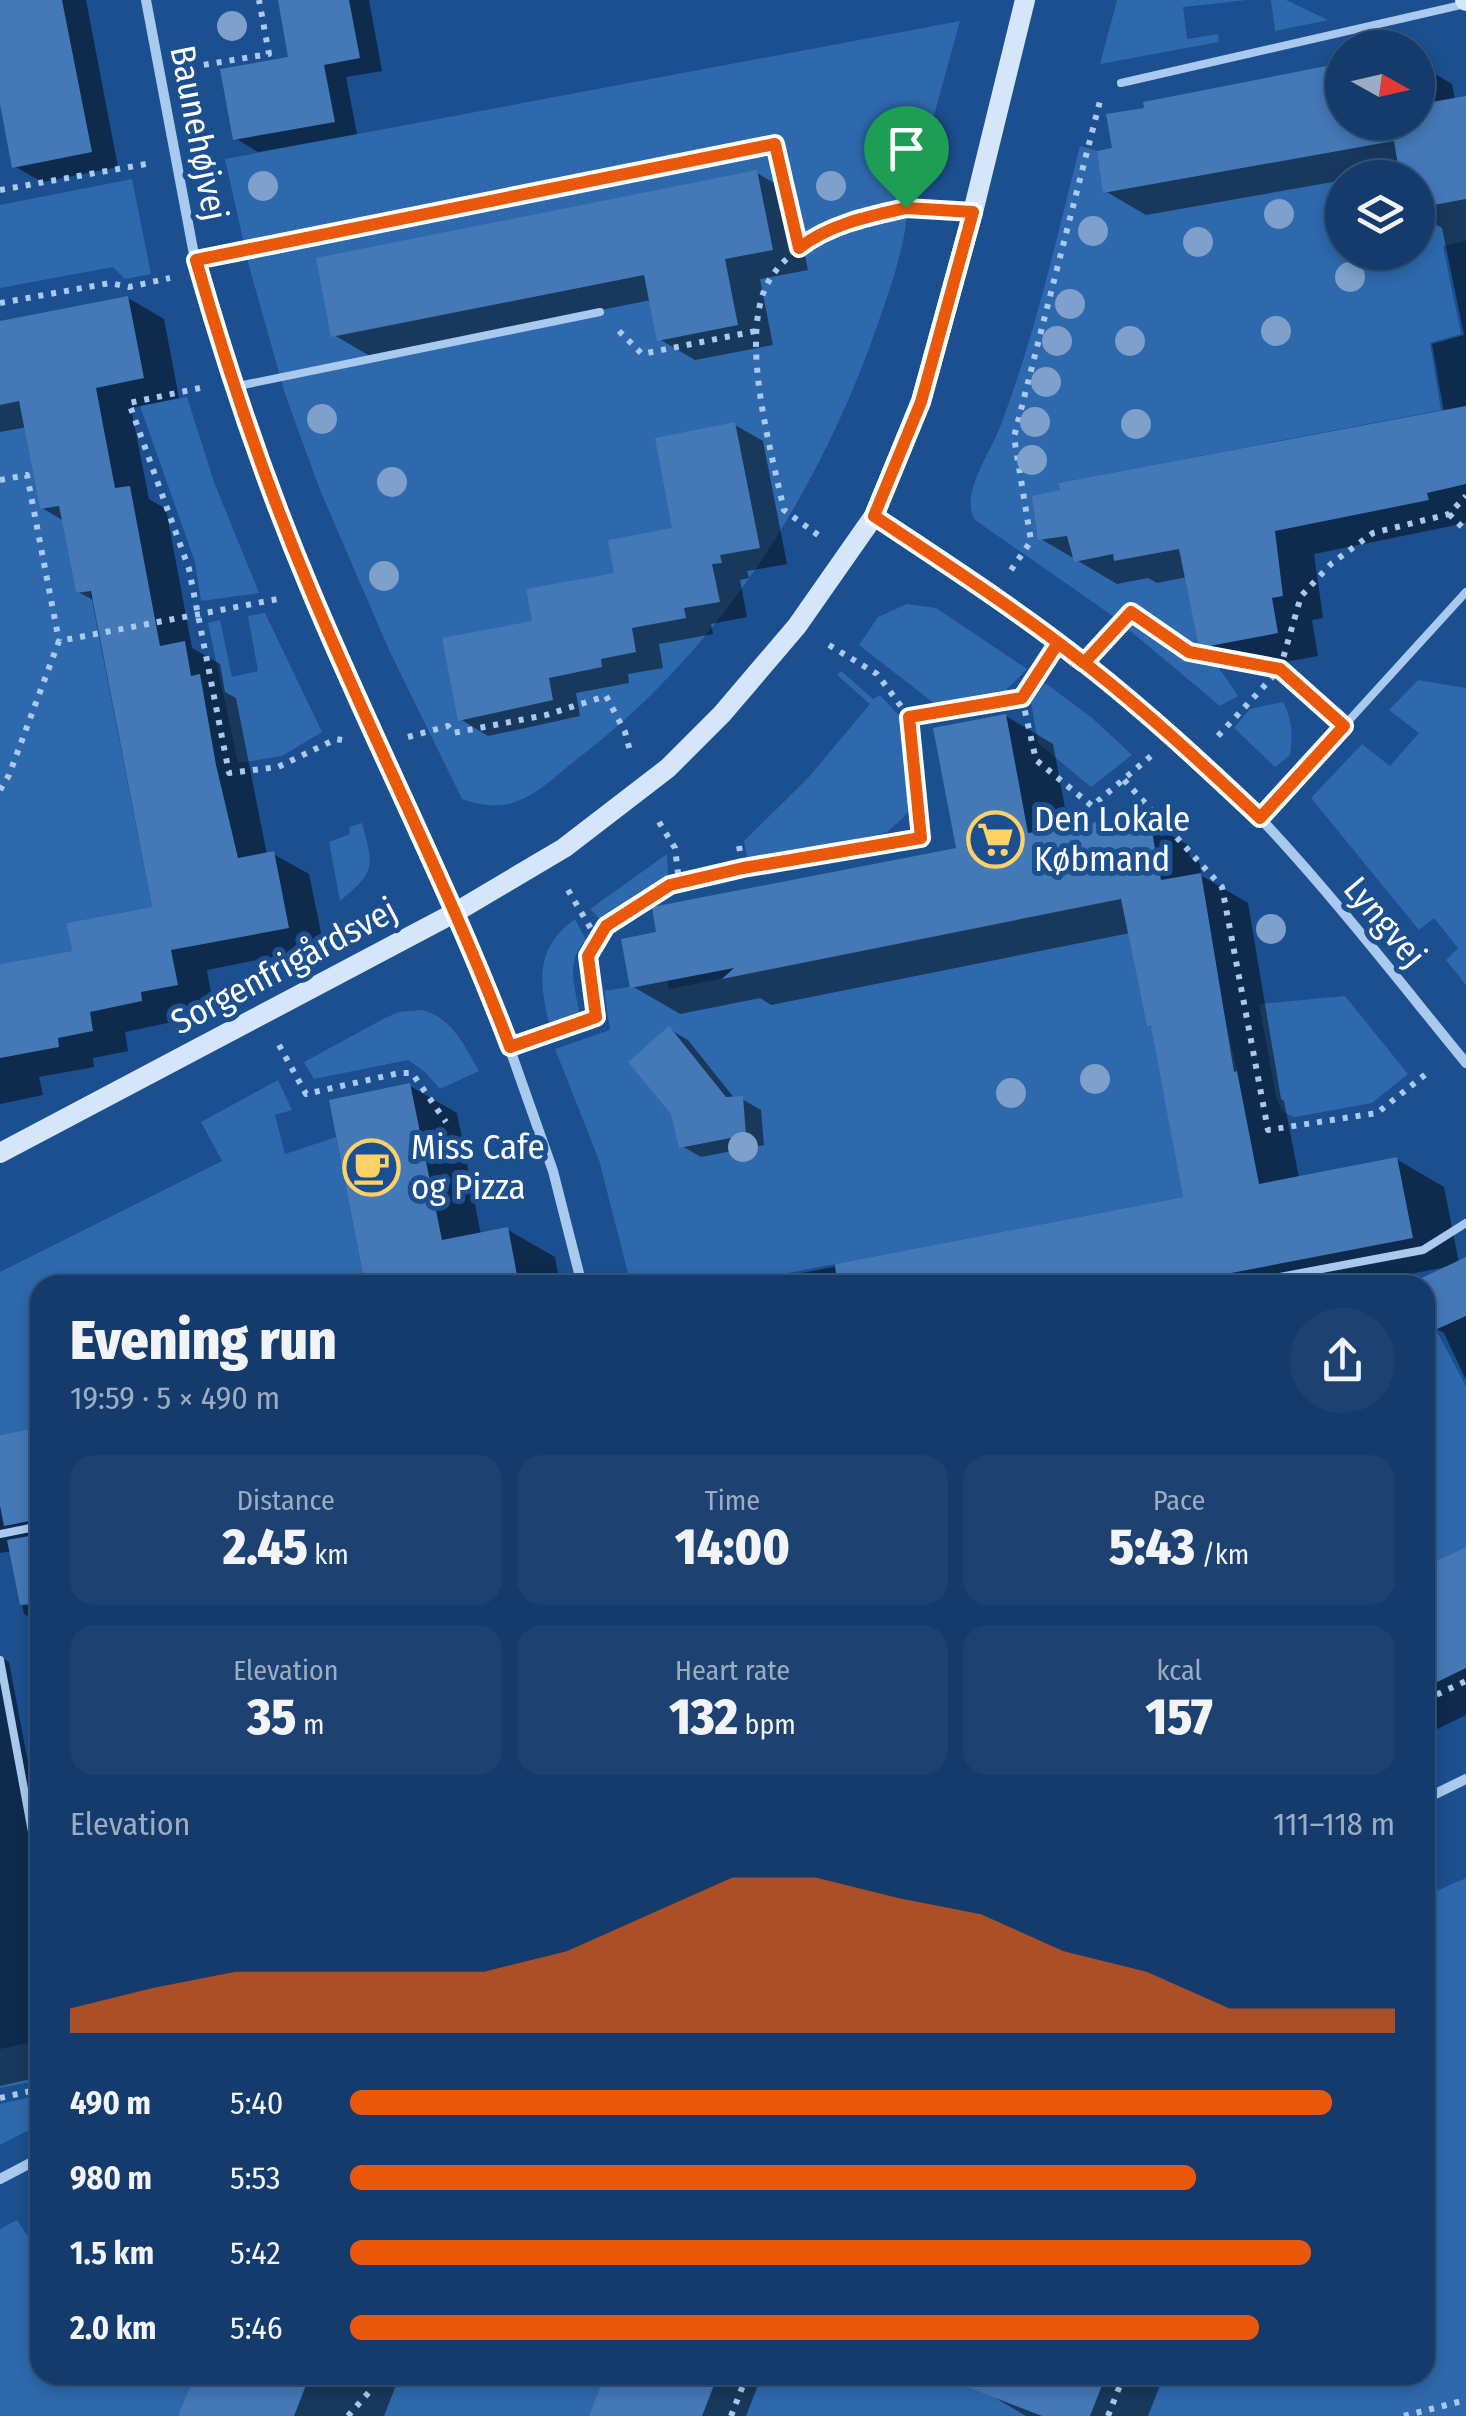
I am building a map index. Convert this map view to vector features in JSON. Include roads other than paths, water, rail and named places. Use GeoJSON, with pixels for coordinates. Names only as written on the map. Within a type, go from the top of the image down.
{"type":"FeatureCollection","features":[{"type":"Feature","properties":{"kind":"street","name":"Baunehøjvej"},"geometry":{"type":"LineString","coordinates":[[146,0],[196,260],[232,384],[311,593],[456,912],[510,1047],[554,1172],[580,1275]]}},
{"type":"Feature","properties":{"kind":"street","name":"Sorgenfrigårdsvej"},"geometry":{"type":"LineString","coordinates":[[0,1154],[456,912],[549,857],[668,768],[722,714],[797,626],[874,516],[921,402],[1025,0]]}},
{"type":"Feature","properties":{"kind":"street","name":"Lyngvej"},"geometry":{"type":"LineString","coordinates":[[874,516],[1058,643],[1197,759],[1260,818],[1466,1064]]}},
{"type":"Feature","properties":{"kind":"street"},"geometry":{"type":"LineString","coordinates":[[1435,1794],[1466,1779]]}},
{"type":"Feature","properties":{"kind":"street"},"geometry":{"type":"LineString","coordinates":[[0,2179],[30,2163]]}},
{"type":"Feature","properties":{"kind":"lane"},"geometry":{"type":"LineString","coordinates":[[1121,83],[1465,2]]}},
{"type":"Feature","properties":{"kind":"lane"},"geometry":{"type":"LineString","coordinates":[[196,260],[775,144]]}},
{"type":"Feature","properties":{"kind":"lane"},"geometry":{"type":"LineString","coordinates":[[232,384],[600,312]]}},
{"type":"Feature","properties":{"kind":"lane"},"geometry":{"type":"LineString","coordinates":[[1260,818],[1466,592]]}},
{"type":"Feature","properties":{"kind":"lane"},"geometry":{"type":"LineString","coordinates":[[1291,1275],[1423,1250],[1466,1223]]}},
{"type":"Feature","properties":{"kind":"lane"},"geometry":{"type":"LineString","coordinates":[[0,1534],[30,1528]]}},
{"type":"Feature","properties":{"kind":"lane"},"geometry":{"type":"LineString","coordinates":[[0,1660],[30,1821]]}},
{"type":"Feature","properties":{"kind":"place","name":"Den Lokale Købmand"},"geometry":{"type":"Point","coordinates":[995,839]}},
{"type":"Feature","properties":{"kind":"place","name":"Miss Cafe og Pizza"},"geometry":{"type":"Point","coordinates":[372,1167]}}]}
